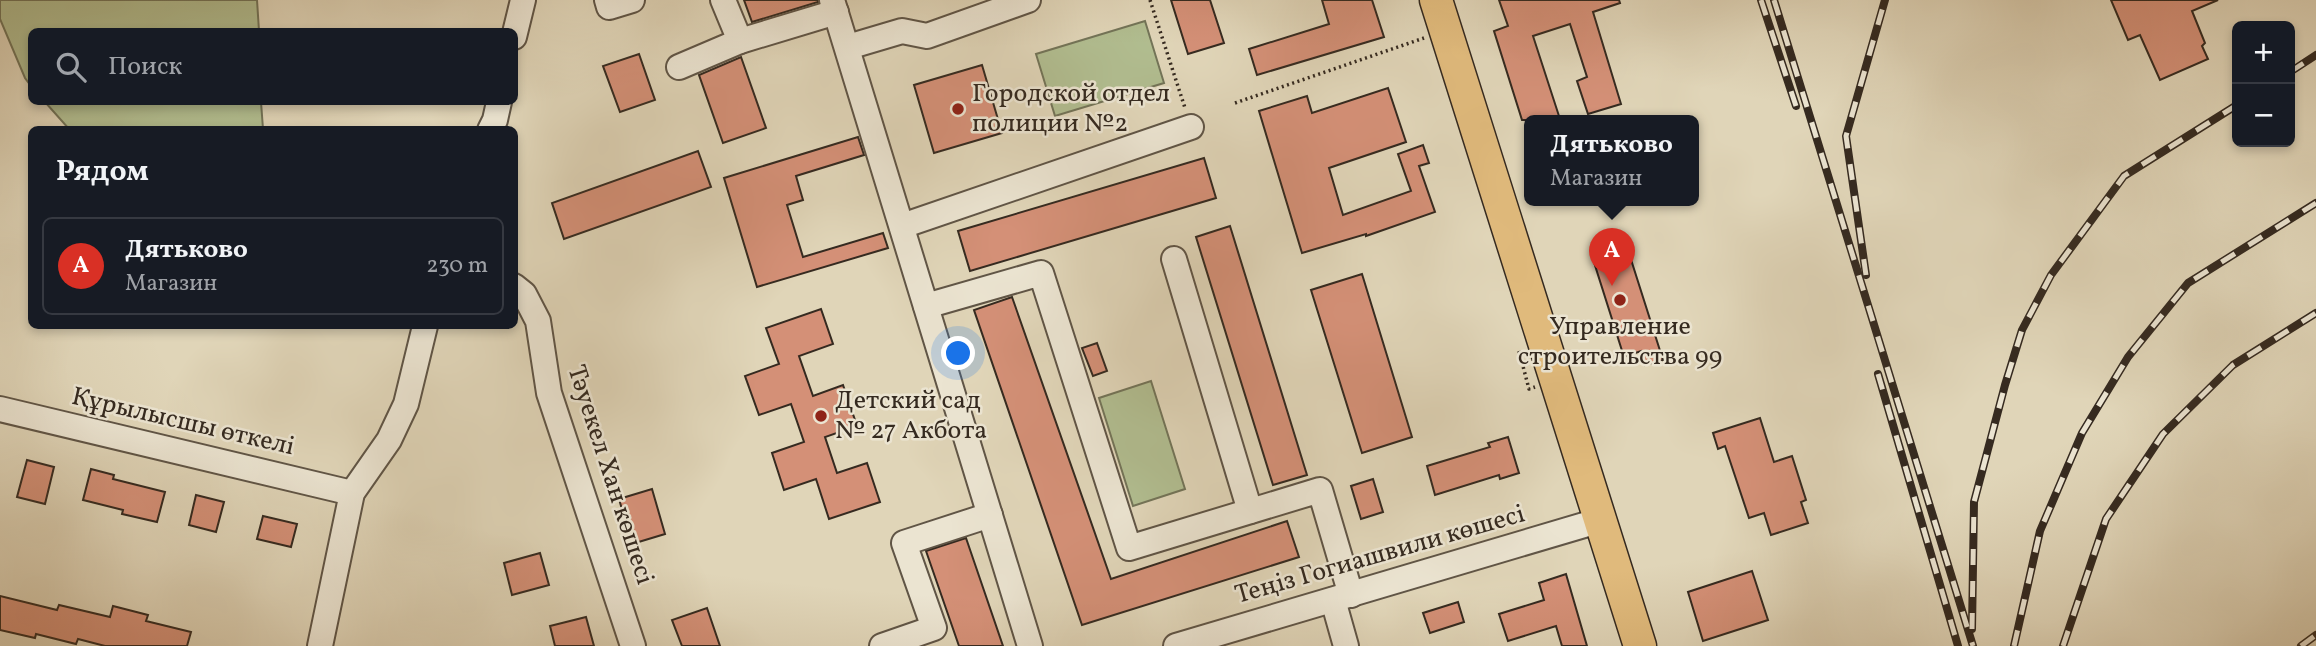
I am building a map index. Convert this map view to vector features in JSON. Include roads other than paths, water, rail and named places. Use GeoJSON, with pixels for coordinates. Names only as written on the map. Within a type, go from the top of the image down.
{"type":"FeatureCollection","features":[{"type":"Feature","properties":{"kind":"main road"},"geometry":{"type":"LineString","coordinates":[[1436,0],[1640,646]]}},
{"type":"Feature","properties":{"kind":"street"},"geometry":{"type":"LineString","coordinates":[[516,28],[523,0]]}},
{"type":"Feature","properties":{"kind":"street"},"geometry":{"type":"LineString","coordinates":[[607,0],[609,7],[632,0]]}},
{"type":"Feature","properties":{"kind":"street"},"geometry":{"type":"LineString","coordinates":[[723,0],[740,41]]}},
{"type":"Feature","properties":{"kind":"street"},"geometry":{"type":"LineString","coordinates":[[848,47],[902,31],[927,36],[1028,0]]}},
{"type":"Feature","properties":{"kind":"street"},"geometry":{"type":"LineString","coordinates":[[679,68],[740,41],[834,6],[1030,646]]}},
{"type":"Feature","properties":{"kind":"street"},"geometry":{"type":"LineString","coordinates":[[492,126],[498,105]]}},
{"type":"Feature","properties":{"kind":"street"},"geometry":{"type":"LineString","coordinates":[[902,226],[1191,127]]}},
{"type":"Feature","properties":{"kind":"street"},"geometry":{"type":"LineString","coordinates":[[1174,259],[1250,511]]}},
{"type":"Feature","properties":{"kind":"street"},"geometry":{"type":"LineString","coordinates":[[926,306],[1041,274],[1129,548],[1320,490],[1342,598],[1346,646]]}},
{"type":"Feature","properties":{"kind":"street","name":"Тәуекел Хан көшесі"},"geometry":{"type":"LineString","coordinates":[[518,289],[524,294],[538,321],[549,393],[633,646]]}},
{"type":"Feature","properties":{"kind":"street"},"geometry":{"type":"LineString","coordinates":[[320,646],[352,492],[389,440],[406,404],[424,329]]}},
{"type":"Feature","properties":{"kind":"street","name":"Құрылысшы өткелі"},"geometry":{"type":"LineString","coordinates":[[0,409],[352,492]]}},
{"type":"Feature","properties":{"kind":"street"},"geometry":{"type":"LineString","coordinates":[[882,646],[934,628],[904,543],[990,515]]}},
{"type":"Feature","properties":{"kind":"street","name":"Теңіз Гогиашвили көшесі"},"geometry":{"type":"LineString","coordinates":[[1176,646],[1601,520]]}},
{"type":"Feature","properties":{"kind":"railway"},"geometry":{"type":"LineString","coordinates":[[1761,0],[1796,106]]}},
{"type":"Feature","properties":{"kind":"railway"},"geometry":{"type":"LineString","coordinates":[[1774,0],[1973,646]]}},
{"type":"Feature","properties":{"kind":"railway"},"geometry":{"type":"LineString","coordinates":[[1866,275],[1846,136],[1885,0]]}},
{"type":"Feature","properties":{"kind":"railway"},"geometry":{"type":"LineString","coordinates":[[2295,69],[2316,55]]}},
{"type":"Feature","properties":{"kind":"railway"},"geometry":{"type":"LineString","coordinates":[[1972,629],[1974,502],[2022,330],[2051,275],[2124,176],[2232,108]]}},
{"type":"Feature","properties":{"kind":"railway"},"geometry":{"type":"LineString","coordinates":[[2014,646],[2040,531],[2082,433],[2128,357],[2188,283],[2316,203]]}},
{"type":"Feature","properties":{"kind":"railway"},"geometry":{"type":"LineString","coordinates":[[2063,646],[2106,519],[2163,434],[2233,365],[2316,313]]}},
{"type":"Feature","properties":{"kind":"railway"},"geometry":{"type":"LineString","coordinates":[[1878,374],[1958,646]]}},
{"type":"Feature","properties":{"kind":"railway"},"geometry":{"type":"LineString","coordinates":[[2301,646],[2316,635]]}},
{"type":"Feature","properties":{"kind":"place","name":"Городской отдел полиции №2"},"geometry":{"type":"Point","coordinates":[958,109]}},
{"type":"Feature","properties":{"kind":"place","name":"Дятьково"},"geometry":{"type":"Point","coordinates":[1612,286]}},
{"type":"Feature","properties":{"kind":"place","name":"Управление строительства 99"},"geometry":{"type":"Point","coordinates":[1620,300]}},
{"type":"Feature","properties":{"kind":"place","name":"Детский сад № 27 Акбота"},"geometry":{"type":"Point","coordinates":[821,416]}}]}
